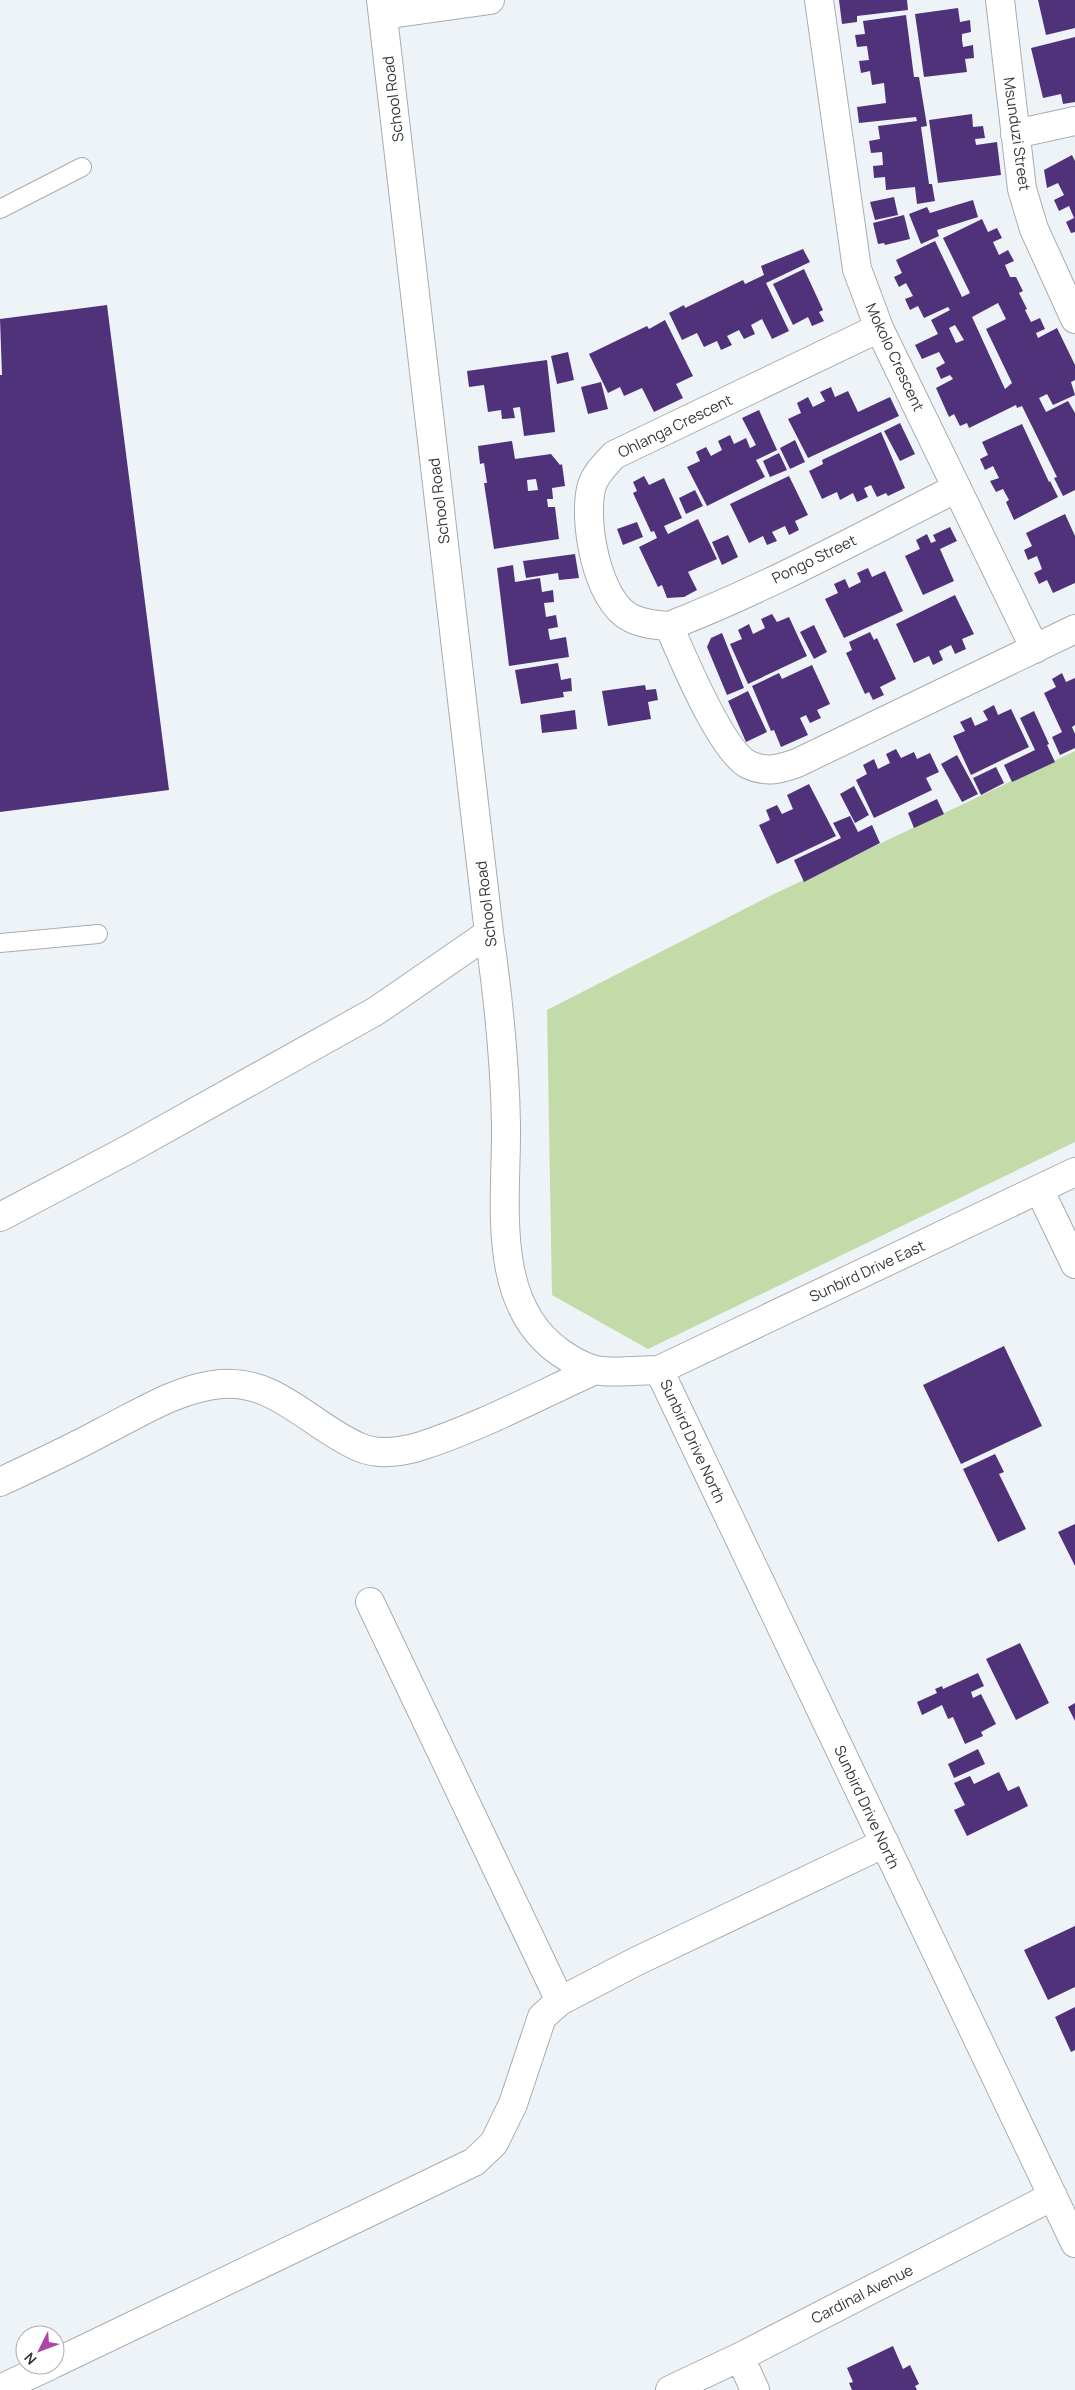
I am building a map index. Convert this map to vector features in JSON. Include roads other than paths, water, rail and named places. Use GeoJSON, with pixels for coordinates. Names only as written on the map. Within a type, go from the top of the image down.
{"type":"FeatureCollection","features":[{"type":"Feature","properties":{"kind":"street"},"geometry":{"type":"LineString","coordinates":[[382,8],[490,0]]}},
{"type":"Feature","properties":{"kind":"street","name":"Mokolo Crescent"},"geometry":{"type":"LineString","coordinates":[[819,0],[857,269],[879,328],[1035,648]]}},
{"type":"Feature","properties":{"kind":"street","name":"Msunduzi Street"},"geometry":{"type":"LineString","coordinates":[[1000,0],[1022,189],[1034,229],[1075,319]]}},
{"type":"Feature","properties":{"kind":"street","name":"School Road"},"geometry":{"type":"LineString","coordinates":[[382,8],[489,933],[499,1002],[506,1125],[504,1185],[509,1269],[519,1298],[538,1332],[550,1345],[574,1361],[596,1370]]}},
{"type":"Feature","properties":{"kind":"street"},"geometry":{"type":"LineString","coordinates":[[1015,134],[1075,121]]}},
{"type":"Feature","properties":{"kind":"street","name":"Ohlanga Crescent"},"geometry":{"type":"LineString","coordinates":[[669,626],[651,625],[630,618],[614,603],[603,586],[590,529],[589,498],[599,472],[614,454],[879,328]]}},
{"type":"Feature","properties":{"kind":"street","name":"Pongo Street"},"geometry":{"type":"LineString","coordinates":[[669,626],[697,615],[823,556],[957,488]]}},
{"type":"Feature","properties":{"kind":"street"},"geometry":{"type":"LineString","coordinates":[[669,626],[695,684],[736,755],[759,769],[776,771],[798,763],[1075,629]]}},
{"type":"Feature","properties":{"kind":"street"},"geometry":{"type":"LineString","coordinates":[[0,1217],[129,1150],[376,1011],[489,933]]}},
{"type":"Feature","properties":{"kind":"street","name":"Sunbird Drive East"},"geometry":{"type":"LineString","coordinates":[[659,1370],[1075,1172]]}},
{"type":"Feature","properties":{"kind":"street"},"geometry":{"type":"LineString","coordinates":[[1039,1189],[1075,1264]]}},
{"type":"Feature","properties":{"kind":"street"},"geometry":{"type":"LineString","coordinates":[[0,1482],[70,1449],[170,1397],[221,1384],[250,1385],[276,1395],[360,1448],[381,1453],[417,1447],[476,1424],[596,1370],[659,1370]]}},
{"type":"Feature","properties":{"kind":"street","name":"Sunbird Drive North"},"geometry":{"type":"LineString","coordinates":[[659,1370],[1075,2243]]}},
{"type":"Feature","properties":{"kind":"street"},"geometry":{"type":"LineString","coordinates":[[370,1602],[560,2001]]}},
{"type":"Feature","properties":{"kind":"street"},"geometry":{"type":"LineString","coordinates":[[65,2358],[474,2162],[494,2143],[513,2104],[542,2017],[560,2001],[635,1962],[885,1843]]}},
{"type":"Feature","properties":{"kind":"street","name":"Cardinal Avenue"},"geometry":{"type":"LineString","coordinates":[[670,2390],[740,2357],[1053,2196]]}},
{"type":"Feature","properties":{"kind":"street"},"geometry":{"type":"LineString","coordinates":[[740,2357],[755,2390]]}},
{"type":"Feature","properties":{"kind":"street"},"geometry":{"type":"LineString","coordinates":[[0,2389],[30,2375]]}},
{"type":"Feature","properties":{"kind":"lane"},"geometry":{"type":"LineString","coordinates":[[0,209],[82,167]]}},
{"type":"Feature","properties":{"kind":"lane"},"geometry":{"type":"LineString","coordinates":[[0,943],[98,934]]}}]}
